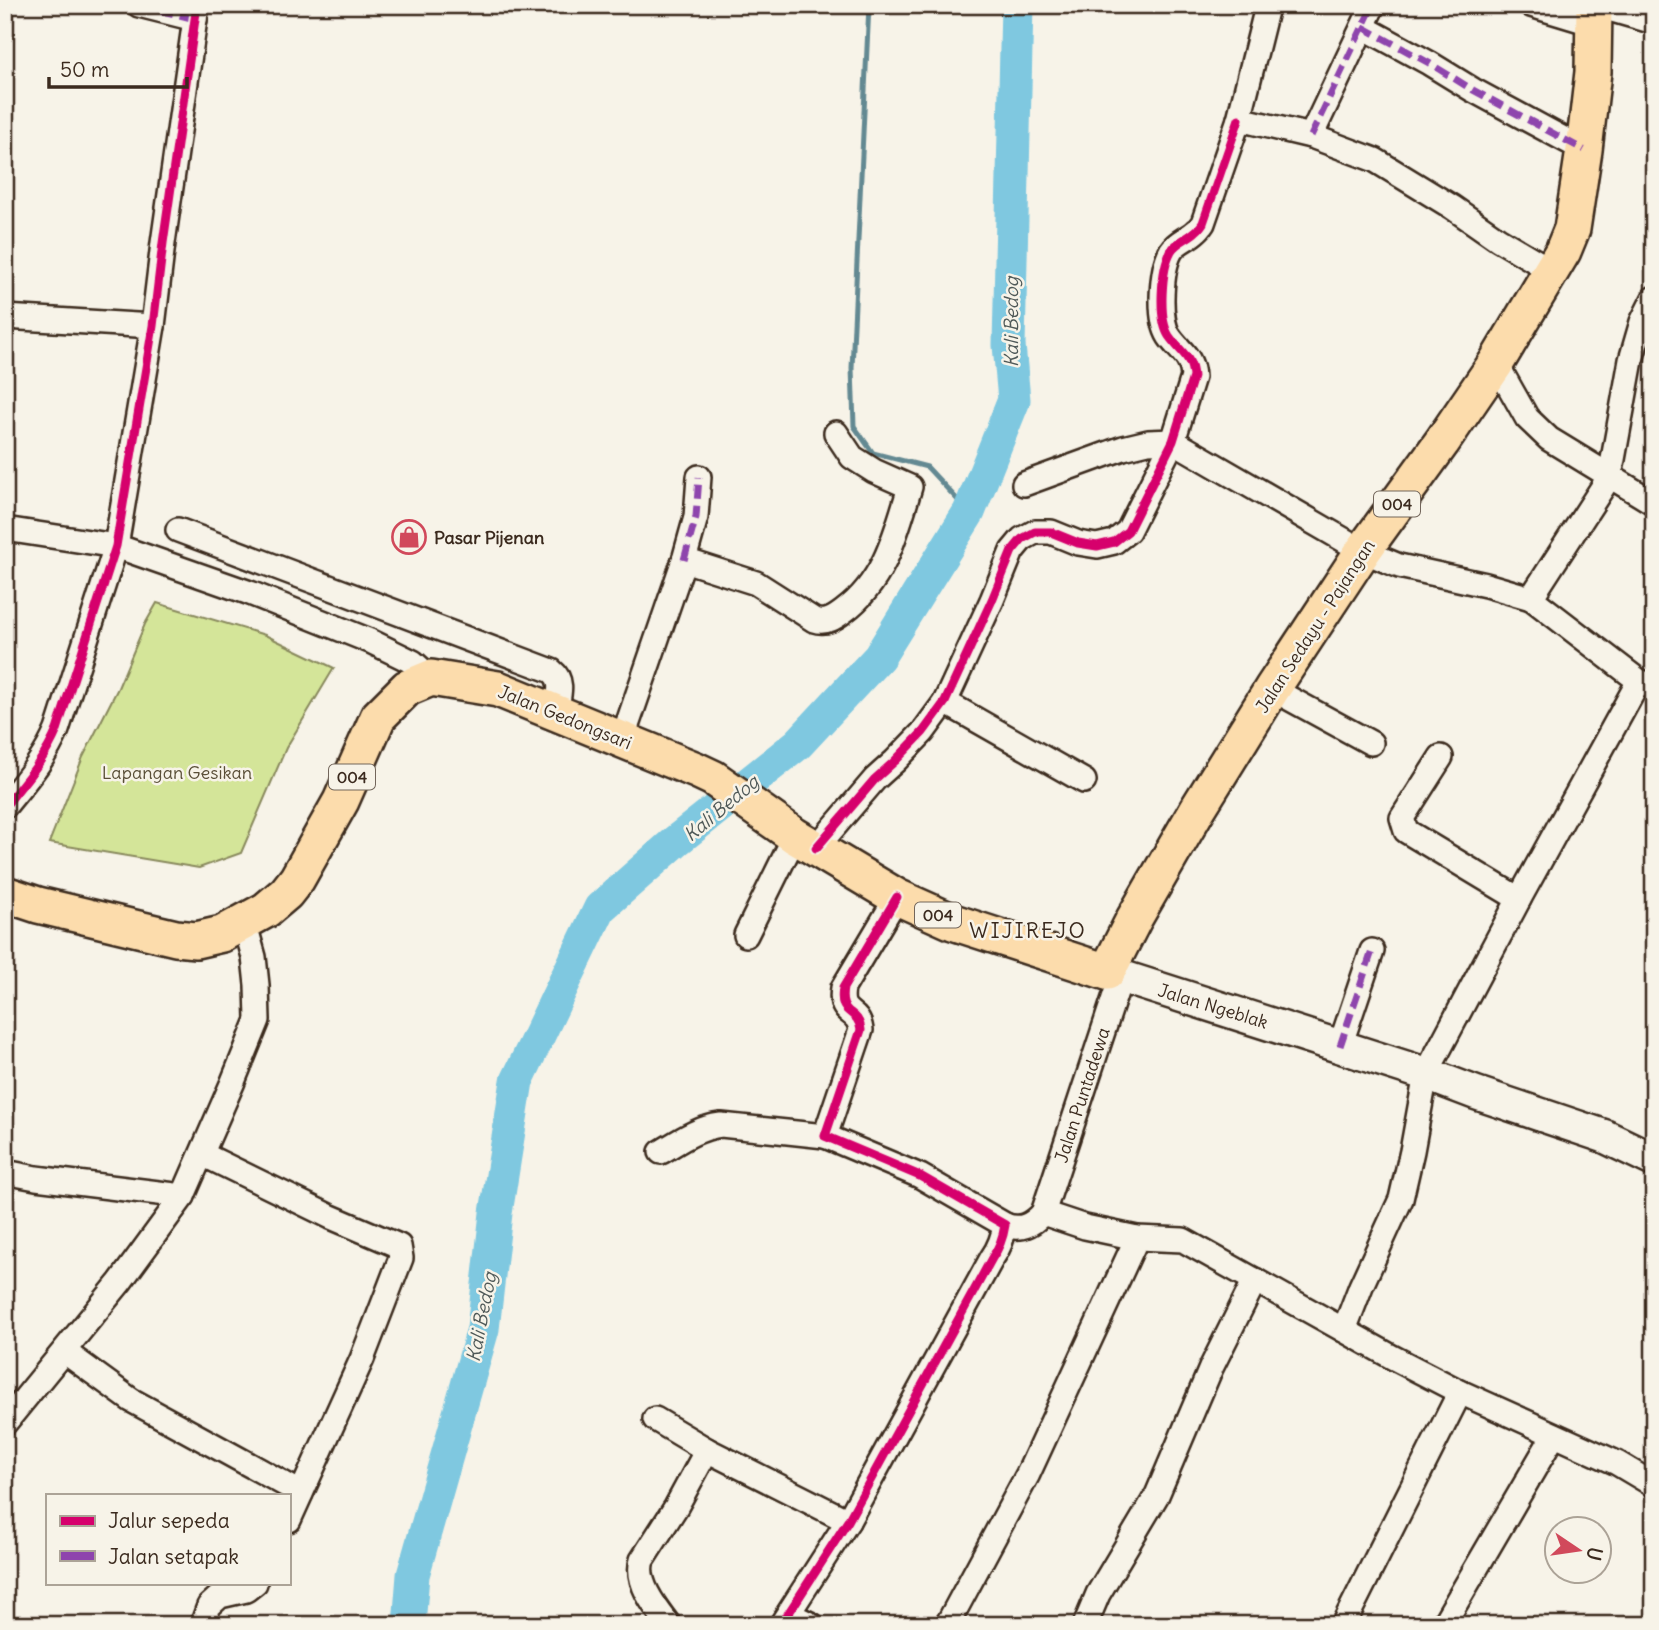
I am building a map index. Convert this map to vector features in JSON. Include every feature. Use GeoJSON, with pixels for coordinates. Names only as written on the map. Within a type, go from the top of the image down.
{"type":"FeatureCollection","features":[{"type":"Feature","properties":{"kind":"main road","name":"Jalan Sedayu - Pajangan"},"geometry":{"type":"LineString","coordinates":[[1114,975],[1134,919],[1272,689],[1363,551],[1496,363],[1563,251],[1572,229],[1584,150],[1593,72],[1594,11]]}},
{"type":"Feature","properties":{"kind":"main road","name":"Jalan Gedongsari"},"geometry":{"type":"LineString","coordinates":[[432,678],[498,689],[713,778],[798,837]]}},
{"type":"Feature","properties":{"kind":"main road","name":"004"},"geometry":{"type":"LineString","coordinates":[[5,894],[38,905],[176,938],[196,940],[222,934],[266,910],[286,893],[297,879],[341,801],[378,717],[407,688],[432,678]]}},
{"type":"Feature","properties":{"kind":"main road","name":"Jalan Ngeblak"},"geometry":{"type":"LineString","coordinates":[[798,837],[897,897],[953,922],[1426,1074],[1604,1136],[1654,1160]]}},
{"type":"Feature","properties":{"kind":"street"},"geometry":{"type":"LineString","coordinates":[[5,806],[49,749],[116,546],[153,326],[196,12],[139,5]]}},
{"type":"Feature","properties":{"kind":"street"},"geometry":{"type":"LineString","coordinates":[[746,935],[798,837],[895,761],[923,732],[945,702],[1012,551],[1022,538],[1035,532],[1051,532],[1078,543],[1097,546],[1114,542],[1128,531],[1173,441],[1193,377],[1188,358],[1166,331],[1163,288],[1166,262],[1182,239],[1195,232],[1203,223],[1239,119],[1269,5]]}},
{"type":"Feature","properties":{"kind":"street"},"geometry":{"type":"LineString","coordinates":[[1311,135],[1373,5]]}},
{"type":"Feature","properties":{"kind":"street"},"geometry":{"type":"LineString","coordinates":[[1531,5],[1594,11],[1654,22]]}},
{"type":"Feature","properties":{"kind":"street"},"geometry":{"type":"LineString","coordinates":[[1363,27],[1584,150]]}},
{"type":"Feature","properties":{"kind":"street"},"geometry":{"type":"LineString","coordinates":[[1239,119],[1311,135],[1376,160],[1552,271]]}},
{"type":"Feature","properties":{"kind":"street"},"geometry":{"type":"LineString","coordinates":[[1531,598],[1610,476],[1631,360],[1642,322],[1654,298]]}},
{"type":"Feature","properties":{"kind":"street"},"geometry":{"type":"LineString","coordinates":[[5,317],[153,326]]}},
{"type":"Feature","properties":{"kind":"street"},"geometry":{"type":"LineString","coordinates":[[1496,363],[1527,418],[1549,439],[1654,503]]}},
{"type":"Feature","properties":{"kind":"street"},"geometry":{"type":"LineString","coordinates":[[684,560],[755,583],[817,622],[829,620],[853,605],[880,572],[895,536],[910,487],[874,471],[852,457],[836,433]]}},
{"type":"Feature","properties":{"kind":"street"},"geometry":{"type":"LineString","coordinates":[[1024,484],[1123,448],[1148,442],[1173,441],[1363,551],[1399,566],[1531,598],[1646,684],[1519,899],[1426,1074],[1401,1199],[1344,1330]]}},
{"type":"Feature","properties":{"kind":"street"},"geometry":{"type":"LineString","coordinates":[[622,740],[684,560],[696,517],[699,477]]}},
{"type":"Feature","properties":{"kind":"street"},"geometry":{"type":"LineString","coordinates":[[5,530],[116,546],[250,593],[370,640],[413,662],[432,678]]}},
{"type":"Feature","properties":{"kind":"street"},"geometry":{"type":"LineString","coordinates":[[178,530],[552,671],[561,685],[556,713]]}},
{"type":"Feature","properties":{"kind":"street"},"geometry":{"type":"LineString","coordinates":[[200,576],[210,543]]}},
{"type":"Feature","properties":{"kind":"street"},"geometry":{"type":"LineString","coordinates":[[1272,689],[1371,743]]}},
{"type":"Feature","properties":{"kind":"street"},"geometry":{"type":"LineString","coordinates":[[945,702],[1084,781]]}},
{"type":"Feature","properties":{"kind":"street"},"geometry":{"type":"LineString","coordinates":[[1441,757],[1402,818],[1406,831],[1519,899]]}},
{"type":"Feature","properties":{"kind":"street"},"geometry":{"type":"LineString","coordinates":[[825,1136],[860,1030],[856,1017],[841,1003],[844,988],[897,897]]}},
{"type":"Feature","properties":{"kind":"street"},"geometry":{"type":"LineString","coordinates":[[5,1423],[120,1282],[183,1196],[258,1020],[254,957],[244,921]]}},
{"type":"Feature","properties":{"kind":"street"},"geometry":{"type":"LineString","coordinates":[[1340,1046],[1372,951]]}},
{"type":"Feature","properties":{"kind":"street","name":"Jalan Puntadewa"},"geometry":{"type":"LineString","coordinates":[[1043,1213],[1114,975]]}},
{"type":"Feature","properties":{"kind":"street"},"geometry":{"type":"LineString","coordinates":[[661,1152],[709,1126],[825,1136],[919,1176],[1012,1227],[1032,1225],[1043,1213],[1085,1227],[1137,1238],[1183,1240],[1460,1392],[1617,1463],[1654,1485]]}},
{"type":"Feature","properties":{"kind":"street"},"geometry":{"type":"LineString","coordinates":[[202,1154],[331,1217],[399,1246],[401,1258],[362,1359],[290,1518]]}},
{"type":"Feature","properties":{"kind":"street"},"geometry":{"type":"LineString","coordinates":[[5,1172],[183,1196]]}},
{"type":"Feature","properties":{"kind":"street"},"geometry":{"type":"LineString","coordinates":[[811,1625],[785,1619],[848,1521],[1000,1247],[1005,1224]]}},
{"type":"Feature","properties":{"kind":"street"},"geometry":{"type":"LineString","coordinates":[[947,1625],[1028,1474],[1137,1238]]}},
{"type":"Feature","properties":{"kind":"street"},"geometry":{"type":"LineString","coordinates":[[1085,1625],[1098,1594],[1157,1495],[1211,1368],[1255,1280]]}},
{"type":"Feature","properties":{"kind":"street"},"geometry":{"type":"LineString","coordinates":[[65,1352],[131,1400],[301,1493]]}},
{"type":"Feature","properties":{"kind":"street"},"geometry":{"type":"LineString","coordinates":[[1343,1625],[1460,1392]]}},
{"type":"Feature","properties":{"kind":"street"},"geometry":{"type":"LineString","coordinates":[[655,1419],[707,1450],[848,1521]]}},
{"type":"Feature","properties":{"kind":"street"},"geometry":{"type":"LineString","coordinates":[[1443,1625],[1554,1435]]}},
{"type":"Feature","properties":{"kind":"street"},"geometry":{"type":"LineString","coordinates":[[669,1625],[648,1592],[639,1568],[707,1450]]}},
{"type":"Feature","properties":{"kind":"street"},"geometry":{"type":"LineString","coordinates":[[202,1625],[209,1606],[220,1596],[246,1590],[254,1584]]}},
{"type":"Feature","properties":{"kind":"green space","name":"Lapangan Gesikan"},"geometry":{"type":"Polygon","coordinates":[[[157,603],[265,635],[334,668],[286,748],[241,853],[199,868],[49,843],[83,757],[157,603]]]}},
{"type":"Feature","properties":{"kind":"waterway"},"geometry":{"type":"LineString","coordinates":[[869,5],[852,368],[854,426],[873,453],[927,467],[969,512]]}},
{"type":"Feature","properties":{"kind":"waterway","name":"Kali Bedog"},"geometry":{"type":"LineString","coordinates":[[409,1625],[413,1575],[483,1329],[496,1213],[517,1081],[600,908],[676,841],[798,744],[879,657],[969,512],[1014,400],[1009,345],[1017,5]]}},
{"type":"Feature","properties":{"kind":"marked path"},"geometry":{"type":"LineString","coordinates":[[139,5],[195,19]]}},
{"type":"Feature","properties":{"kind":"marked path"},"geometry":{"type":"LineString","coordinates":[[1311,136],[1373,5]]}},
{"type":"Feature","properties":{"kind":"marked path"},"geometry":{"type":"LineString","coordinates":[[1363,27],[1584,150]]}},
{"type":"Feature","properties":{"kind":"marked path"},"geometry":{"type":"LineString","coordinates":[[684,560],[696,517],[699,477]]}},
{"type":"Feature","properties":{"kind":"marked path"},"geometry":{"type":"LineString","coordinates":[[1340,1046],[1372,951]]}},
{"type":"Feature","properties":{"kind":"cycle path"},"geometry":{"type":"LineString","coordinates":[[5,806],[41,760],[57,730],[116,546],[153,326],[197,5]]}},
{"type":"Feature","properties":{"kind":"cycle path"},"geometry":{"type":"LineString","coordinates":[[816,848],[875,779],[923,732],[945,702],[1012,551],[1022,539],[1035,532],[1051,532],[1078,543],[1097,546],[1114,542],[1128,531],[1173,441],[1193,377],[1190,364],[1169,336],[1163,318],[1165,269],[1173,248],[1203,223],[1239,119]]}},
{"type":"Feature","properties":{"kind":"cycle path"},"geometry":{"type":"LineString","coordinates":[[781,1625],[848,1521],[997,1250],[1005,1225],[920,1176],[825,1136],[861,1030],[856,1018],[843,1004],[843,988],[897,897]]}},
{"type":"Feature","properties":{"kind":"place","name":"Pasar Pijenan"},"geometry":{"type":"Point","coordinates":[409,537]}},
{"type":"Feature","properties":{"kind":"district","name":"WIJIREJO"},"geometry":{"type":"Point","coordinates":[1028,930]}}]}
